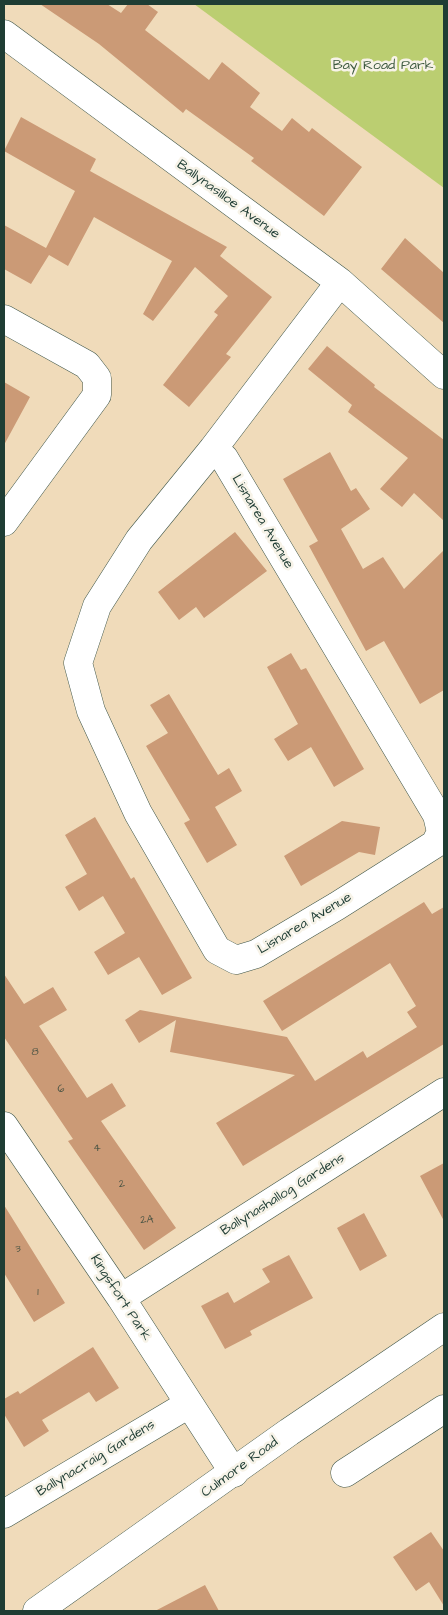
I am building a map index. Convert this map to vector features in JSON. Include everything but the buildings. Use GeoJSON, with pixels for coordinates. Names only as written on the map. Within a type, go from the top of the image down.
{"type":"FeatureCollection","features":[{"type":"Feature","properties":{"kind":"main road","name":"Ballynasilloe Avenue"},"geometry":{"type":"LineString","coordinates":[[4,34],[340,282],[444,376]]}},
{"type":"Feature","properties":{"kind":"main road","name":"Lisnarea Avenue"},"geometry":{"type":"LineString","coordinates":[[213,450],[224,458],[438,815],[441,832],[435,844],[345,901],[256,954],[236,960],[217,950],[138,812],[91,712],[78,663],[97,606],[138,540],[213,450],[340,282]]}},
{"type":"Feature","properties":{"kind":"main road"},"geometry":{"type":"LineString","coordinates":[[4,318],[87,365],[97,378],[97,395],[4,522]]}},
{"type":"Feature","properties":{"kind":"main road","name":"Ballynashallog Gardens"},"geometry":{"type":"LineString","coordinates":[[121,1298],[444,1092]]}},
{"type":"Feature","properties":{"kind":"main road","name":"Kingsfort Park"},"geometry":{"type":"LineString","coordinates":[[4,1126],[121,1298],[234,1473]]}},
{"type":"Feature","properties":{"kind":"main road","name":"Culmore Road"},"geometry":{"type":"LineString","coordinates":[[37,1611],[367,1378],[444,1327]]}},
{"type":"Feature","properties":{"kind":"main road","name":"Ballynacraig Gardens"},"geometry":{"type":"LineString","coordinates":[[4,1514],[189,1404]]}},
{"type":"Feature","properties":{"kind":"main road"},"geometry":{"type":"LineString","coordinates":[[345,1473],[444,1409]]}},
{"type":"Feature","properties":{"kind":"green space","name":"Bay Road Park"},"geometry":{"type":"Polygon","coordinates":[[[194,4],[444,4],[444,188],[194,4]]]}}]}
